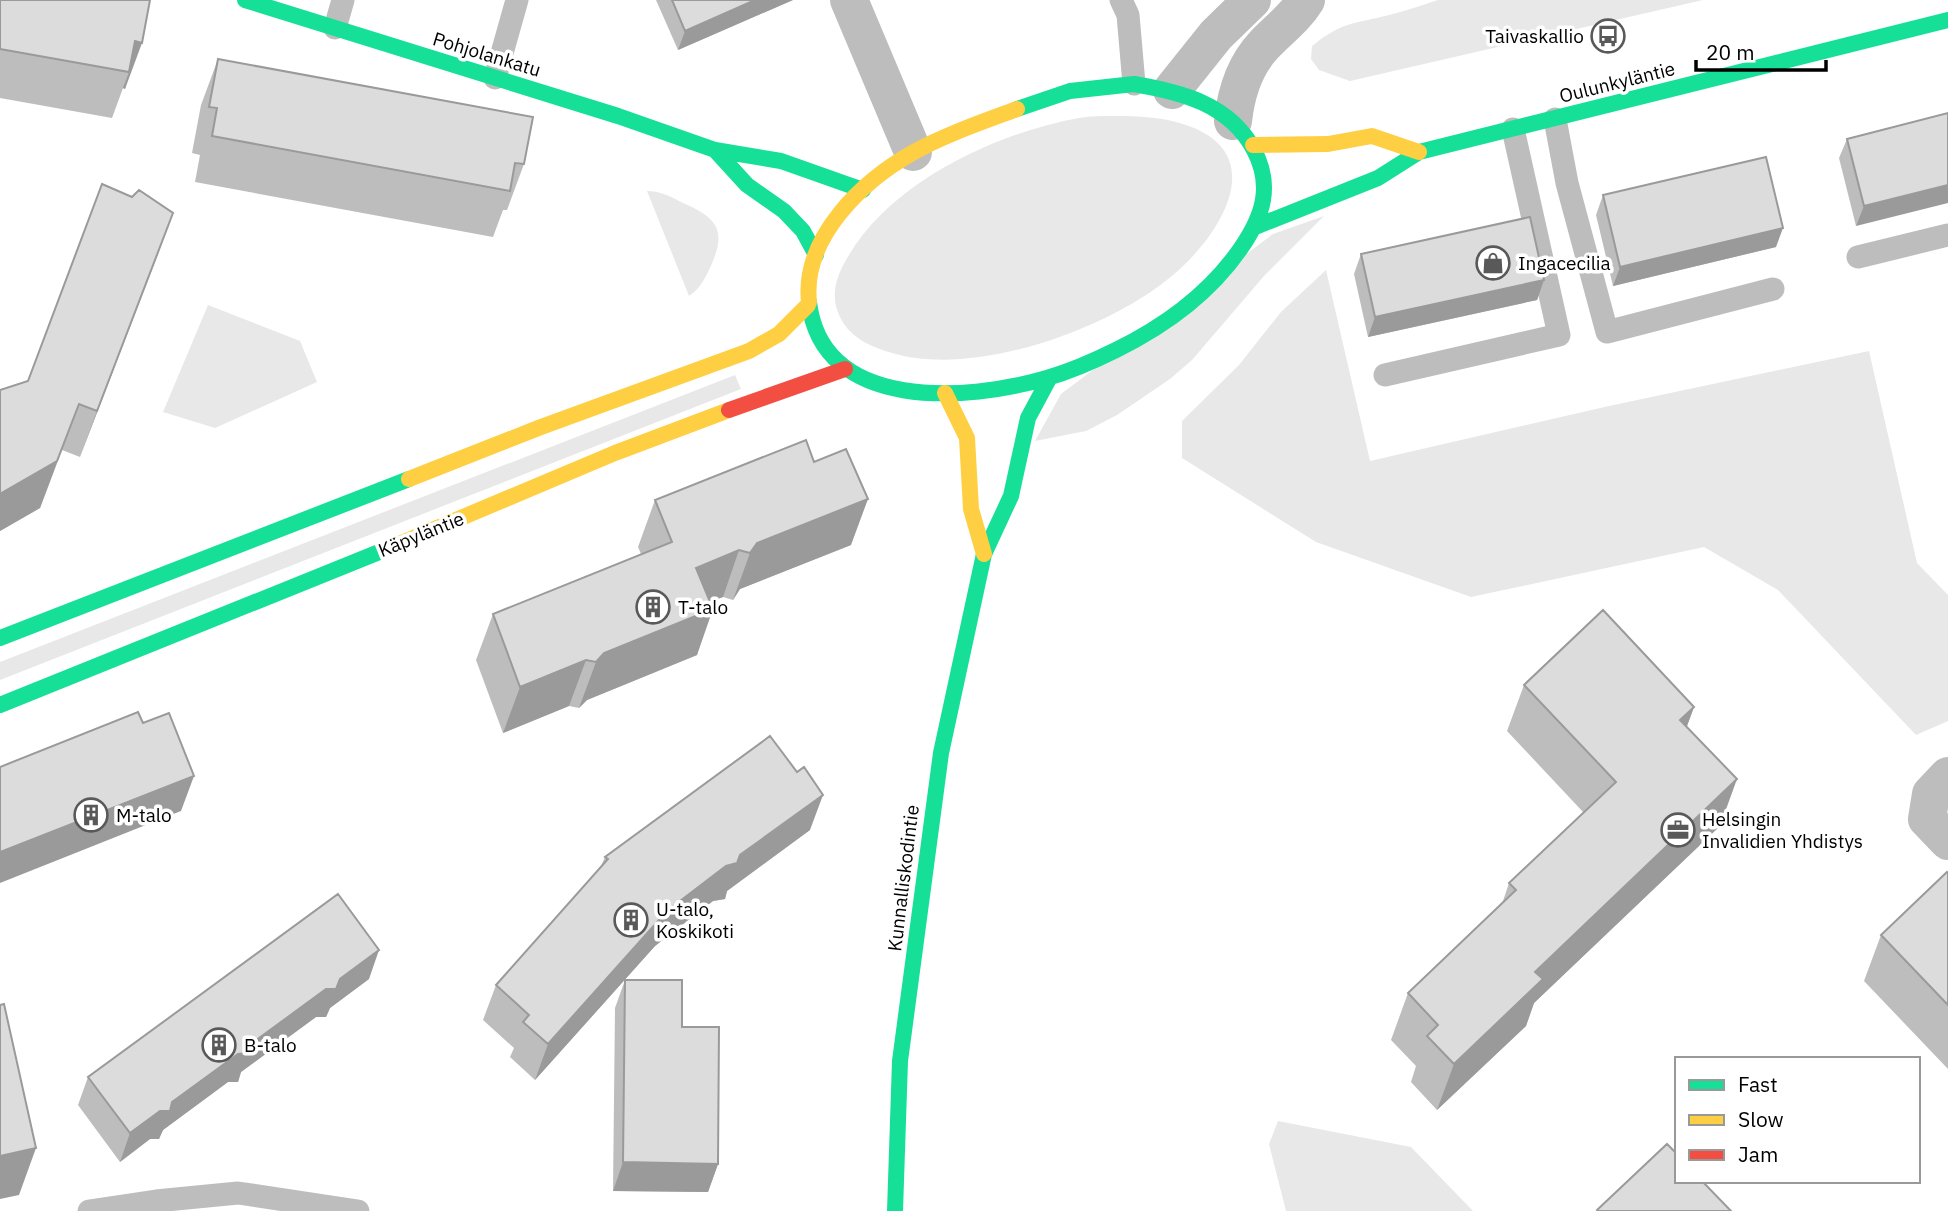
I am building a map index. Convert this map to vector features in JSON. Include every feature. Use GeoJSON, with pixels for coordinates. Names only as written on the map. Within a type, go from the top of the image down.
{"type":"FeatureCollection","features":[{"type":"Feature","properties":{"kind":"main road","name":"Pohjolankatu"},"geometry":{"type":"LineString","coordinates":[[245,0],[715,150],[782,161],[863,190]]}},
{"type":"Feature","properties":{"kind":"main road","name":"Oulunkyläntie"},"geometry":{"type":"LineString","coordinates":[[1255,227],[1378,178],[1419,152],[1948,20]]}},
{"type":"Feature","properties":{"kind":"main road"},"geometry":{"type":"LineString","coordinates":[[1134,84],[1172,90],[1222,111],[1243,133],[1265,181],[1264,206],[1255,227],[1223,274],[1188,305],[1118,350],[1050,377],[1019,385],[944,393],[924,392],[891,387],[864,379],[845,369],[827,348],[816,327],[808,304],[807,285],[816,255],[838,217],[863,190],[913,152],[991,117],[1071,90],[1134,84]]}},
{"type":"Feature","properties":{"kind":"main road"},"geometry":{"type":"LineString","coordinates":[[1243,133],[1328,144],[1371,136],[1419,152]]}},
{"type":"Feature","properties":{"kind":"main road","name":"Pohjolankatu"},"geometry":{"type":"LineString","coordinates":[[715,150],[747,185],[784,211],[803,231],[816,255]]}},
{"type":"Feature","properties":{"kind":"main road"},"geometry":{"type":"LineString","coordinates":[[0,638],[541,427],[749,351],[779,334],[808,304]]}},
{"type":"Feature","properties":{"kind":"main road","name":"Käpyläntie"},"geometry":{"type":"LineString","coordinates":[[0,705],[458,520],[615,453],[845,369]]}},
{"type":"Feature","properties":{"kind":"main road","name":"Kunnalliskodintie"},"geometry":{"type":"LineString","coordinates":[[895,1211],[900,1061],[939,766],[984,554],[1011,496],[1028,418],[1050,377]]}},
{"type":"Feature","properties":{"kind":"main road","name":"Kunnalliskodintie"},"geometry":{"type":"LineString","coordinates":[[944,393],[967,438],[971,509],[984,554]]}},
{"type":"Feature","properties":{"kind":"street"},"geometry":{"type":"LineString","coordinates":[[849,0],[913,152]]}},
{"type":"Feature","properties":{"kind":"street"},"geometry":{"type":"LineString","coordinates":[[1172,90],[1216,35],[1252,0]]}},
{"type":"Feature","properties":{"kind":"street"},"geometry":{"type":"LineString","coordinates":[[1243,133],[1236,94],[1262,47],[1299,11],[1306,0]]}},
{"type":"Feature","properties":{"kind":"street"},"geometry":{"type":"LineString","coordinates":[[1948,776],[1931,794],[1927,819],[1948,841]]}},
{"type":"Feature","properties":{"kind":"lane"},"geometry":{"type":"LineString","coordinates":[[335,28],[344,0]]}},
{"type":"Feature","properties":{"kind":"lane"},"geometry":{"type":"LineString","coordinates":[[495,78],[517,0]]}},
{"type":"Feature","properties":{"kind":"lane"},"geometry":{"type":"LineString","coordinates":[[1121,0],[1128,15],[1134,84]]}},
{"type":"Feature","properties":{"kind":"lane"},"geometry":{"type":"LineString","coordinates":[[1555,119],[1567,183],[1607,332],[1773,289]]}},
{"type":"Feature","properties":{"kind":"lane"},"geometry":{"type":"LineString","coordinates":[[1385,375],[1559,335],[1513,129]]}},
{"type":"Feature","properties":{"kind":"lane"},"geometry":{"type":"LineString","coordinates":[[1858,257],[1948,235]]}},
{"type":"Feature","properties":{"kind":"lane"},"geometry":{"type":"LineString","coordinates":[[89,1211],[238,1193],[358,1211]]}},
{"type":"Feature","properties":{"kind":"shaded area"},"geometry":{"type":"Polygon","coordinates":[[[1438,0],[1703,0],[1350,81],[1319,70],[1311,59],[1312,46],[1341,28],[1438,0]]]}},
{"type":"Feature","properties":{"kind":"shaded area"},"geometry":{"type":"Polygon","coordinates":[[[1150,117],[1183,124],[1210,137],[1226,154],[1232,174],[1230,195],[1221,217],[1191,258],[1173,275],[1146,295],[1078,330],[1040,344],[1000,354],[962,359],[925,359],[892,353],[865,343],[844,324],[836,306],[835,289],[844,263],[868,228],[892,204],[919,183],[949,164],[1014,135],[1079,118],[1150,117]]]}},
{"type":"Feature","properties":{"kind":"shaded area"},"geometry":{"type":"Polygon","coordinates":[[[647,191],[666,195],[695,209],[717,228],[718,246],[715,257],[701,284],[689,296],[647,191]]]}},
{"type":"Feature","properties":{"kind":"shaded area"},"geometry":{"type":"Polygon","coordinates":[[[1324,216],[1264,276],[1192,360],[1170,379],[1117,415],[1086,431],[1035,441],[1061,394],[1273,234],[1324,216]]]}},
{"type":"Feature","properties":{"kind":"shaded area"},"geometry":{"type":"Polygon","coordinates":[[[1326,270],[1370,461],[1609,406],[1869,351],[1917,563],[1948,595],[1948,721],[1916,735],[1778,590],[1704,547],[1471,597],[1316,542],[1182,458],[1182,421],[1239,365],[1281,312],[1326,270]]]}},
{"type":"Feature","properties":{"kind":"shaded area"},"geometry":{"type":"Polygon","coordinates":[[[208,305],[300,341],[317,382],[215,428],[163,412],[208,305]]]}},
{"type":"Feature","properties":{"kind":"shaded area"},"geometry":{"type":"Polygon","coordinates":[[[735,375],[741,389],[0,680],[0,662],[735,375]]]}},
{"type":"Feature","properties":{"kind":"shaded area"},"geometry":{"type":"Polygon","coordinates":[[[1278,1121],[1411,1147],[1473,1211],[1286,1211],[1269,1144],[1278,1121]]]}},
{"type":"Feature","properties":{"kind":"building"},"geometry":{"type":"Polygon","coordinates":[[[0,0],[150,0],[142,43],[135,41],[129,72],[0,49],[0,0]]]}},
{"type":"Feature","properties":{"kind":"building"},"geometry":{"type":"Polygon","coordinates":[[[672,0],[755,0],[685,31],[672,0]]]}},
{"type":"Feature","properties":{"kind":"building"},"geometry":{"type":"Polygon","coordinates":[[[218,59],[533,117],[524,164],[515,163],[510,191],[212,136],[217,108],[209,107],[218,59]]]}},
{"type":"Feature","properties":{"kind":"building"},"geometry":{"type":"Polygon","coordinates":[[[1948,113],[1948,185],[1864,206],[1847,139],[1948,113]]]}},
{"type":"Feature","properties":{"kind":"building"},"geometry":{"type":"Polygon","coordinates":[[[1766,157],[1783,228],[1620,267],[1603,195],[1766,157]]]}},
{"type":"Feature","properties":{"kind":"building"},"geometry":{"type":"Polygon","coordinates":[[[102,184],[132,197],[139,190],[173,213],[97,411],[79,404],[57,461],[0,494],[0,390],[28,381],[102,184]]]}},
{"type":"Feature","properties":{"kind":"building"},"geometry":{"type":"Polygon","coordinates":[[[1530,217],[1544,280],[1375,317],[1361,254],[1530,217]]]}},
{"type":"Feature","properties":{"kind":"building"},"geometry":{"type":"Polygon","coordinates":[[[806,440],[814,462],[846,449],[868,499],[757,543],[750,553],[739,550],[696,568],[713,609],[604,653],[596,662],[586,660],[520,687],[493,614],[672,542],[655,500],[806,440]]]}},
{"type":"Feature","properties":{"kind":"building"},"geometry":{"type":"Polygon","coordinates":[[[1603,610],[1694,707],[1680,720],[1737,779],[1535,972],[1543,979],[1454,1064],[1427,1036],[1438,1025],[1408,993],[1516,890],[1509,883],[1616,782],[1524,685],[1603,610]]]}},
{"type":"Feature","properties":{"kind":"building"},"geometry":{"type":"Polygon","coordinates":[[[138,712],[143,723],[169,713],[194,776],[0,852],[0,767],[138,712]]]}},
{"type":"Feature","properties":{"kind":"building","name":"U-talo, Koskikoti"},"geometry":{"type":"Polygon","coordinates":[[[770,736],[797,772],[804,767],[823,795],[740,855],[737,863],[726,866],[667,911],[548,1044],[523,1022],[529,1015],[496,985],[608,859],[605,857],[770,736]]]}},
{"type":"Feature","properties":{"kind":"building"},"geometry":{"type":"Polygon","coordinates":[[[1948,873],[1948,1005],[1881,935],[1948,873]]]}},
{"type":"Feature","properties":{"kind":"building","name":"B-talo"},"geometry":{"type":"Polygon","coordinates":[[[338,894],[379,950],[340,979],[336,989],[326,989],[251,1044],[248,1053],[238,1054],[172,1102],[170,1111],[160,1111],[130,1133],[88,1077],[338,894]]]}},
{"type":"Feature","properties":{"kind":"building"},"geometry":{"type":"Polygon","coordinates":[[[625,980],[682,980],[682,1027],[719,1027],[718,1164],[623,1162],[625,980]]]}},
{"type":"Feature","properties":{"kind":"building"},"geometry":{"type":"Polygon","coordinates":[[[4,1004],[36,1148],[0,1156],[0,1005],[4,1004]]]}},
{"type":"Feature","properties":{"kind":"building"},"geometry":{"type":"Polygon","coordinates":[[[1667,1144],[1675,1152],[1675,1183],[1704,1183],[1731,1211],[1598,1211],[1667,1144]]]}},
{"type":"Feature","properties":{"kind":"traffic: fast"},"geometry":{"type":"LineString","coordinates":[[245,0],[618,116],[715,150],[781,161],[863,190]]}},
{"type":"Feature","properties":{"kind":"traffic: fast"},"geometry":{"type":"LineString","coordinates":[[1255,227],[1378,178],[1419,152],[1948,20]]}},
{"type":"Feature","properties":{"kind":"traffic: fast"},"geometry":{"type":"LineString","coordinates":[[809,302],[820,338],[841,364],[869,381],[904,390],[941,393],[1015,386],[1056,375],[1116,350],[1169,319],[1215,280],[1249,236],[1263,200],[1263,176],[1260,163],[1244,134],[1218,111],[1186,96],[1134,84]]}},
{"type":"Feature","properties":{"kind":"traffic: fast"},"geometry":{"type":"LineString","coordinates":[[1017,109],[1070,91],[1134,84]]}},
{"type":"Feature","properties":{"kind":"traffic: fast"},"geometry":{"type":"LineString","coordinates":[[715,150],[747,185],[784,211],[803,231],[816,255]]}},
{"type":"Feature","properties":{"kind":"traffic: fast"},"geometry":{"type":"LineString","coordinates":[[895,1211],[900,1061],[941,753],[984,554],[1011,496],[1028,418],[1050,377]]}},
{"type":"Feature","properties":{"kind":"traffic: fast"},"geometry":{"type":"LineString","coordinates":[[0,638],[409,479]]}},
{"type":"Feature","properties":{"kind":"traffic: fast"},"geometry":{"type":"LineString","coordinates":[[0,705],[399,544]]}},
{"type":"Feature","properties":{"kind":"traffic: slow"},"geometry":{"type":"LineString","coordinates":[[809,302],[809,278],[815,256],[825,234],[856,195],[894,164],[914,152],[951,134],[1017,109]]}},
{"type":"Feature","properties":{"kind":"traffic: slow"},"geometry":{"type":"LineString","coordinates":[[1253,145],[1328,144],[1372,136],[1419,152]]}},
{"type":"Feature","properties":{"kind":"traffic: slow"},"geometry":{"type":"LineString","coordinates":[[409,479],[541,427],[749,351],[779,334],[808,305]]}},
{"type":"Feature","properties":{"kind":"traffic: slow"},"geometry":{"type":"LineString","coordinates":[[945,393],[967,438],[971,509],[984,554]]}},
{"type":"Feature","properties":{"kind":"traffic: slow"},"geometry":{"type":"LineString","coordinates":[[399,544],[615,453],[729,410]]}},
{"type":"Feature","properties":{"kind":"traffic: jam"},"geometry":{"type":"LineString","coordinates":[[729,410],[845,369]]}},
{"type":"Feature","properties":{"kind":"place","name":"Taivaskallio"},"geometry":{"type":"Point","coordinates":[1608,36]}},
{"type":"Feature","properties":{"kind":"place","name":"Ingacecilia"},"geometry":{"type":"Point","coordinates":[1493,263]}},
{"type":"Feature","properties":{"kind":"place","name":"T-talo"},"geometry":{"type":"Point","coordinates":[653,607]}},
{"type":"Feature","properties":{"kind":"place","name":"M-talo"},"geometry":{"type":"Point","coordinates":[91,815]}},
{"type":"Feature","properties":{"kind":"place","name":"Helsingin Invalidien Yhdistys"},"geometry":{"type":"Point","coordinates":[1678,830]}},
{"type":"Feature","properties":{"kind":"place","name":"U-talo, Koskikoti"},"geometry":{"type":"Point","coordinates":[631,920]}},
{"type":"Feature","properties":{"kind":"place","name":"B-talo"},"geometry":{"type":"Point","coordinates":[219,1045]}}]}
